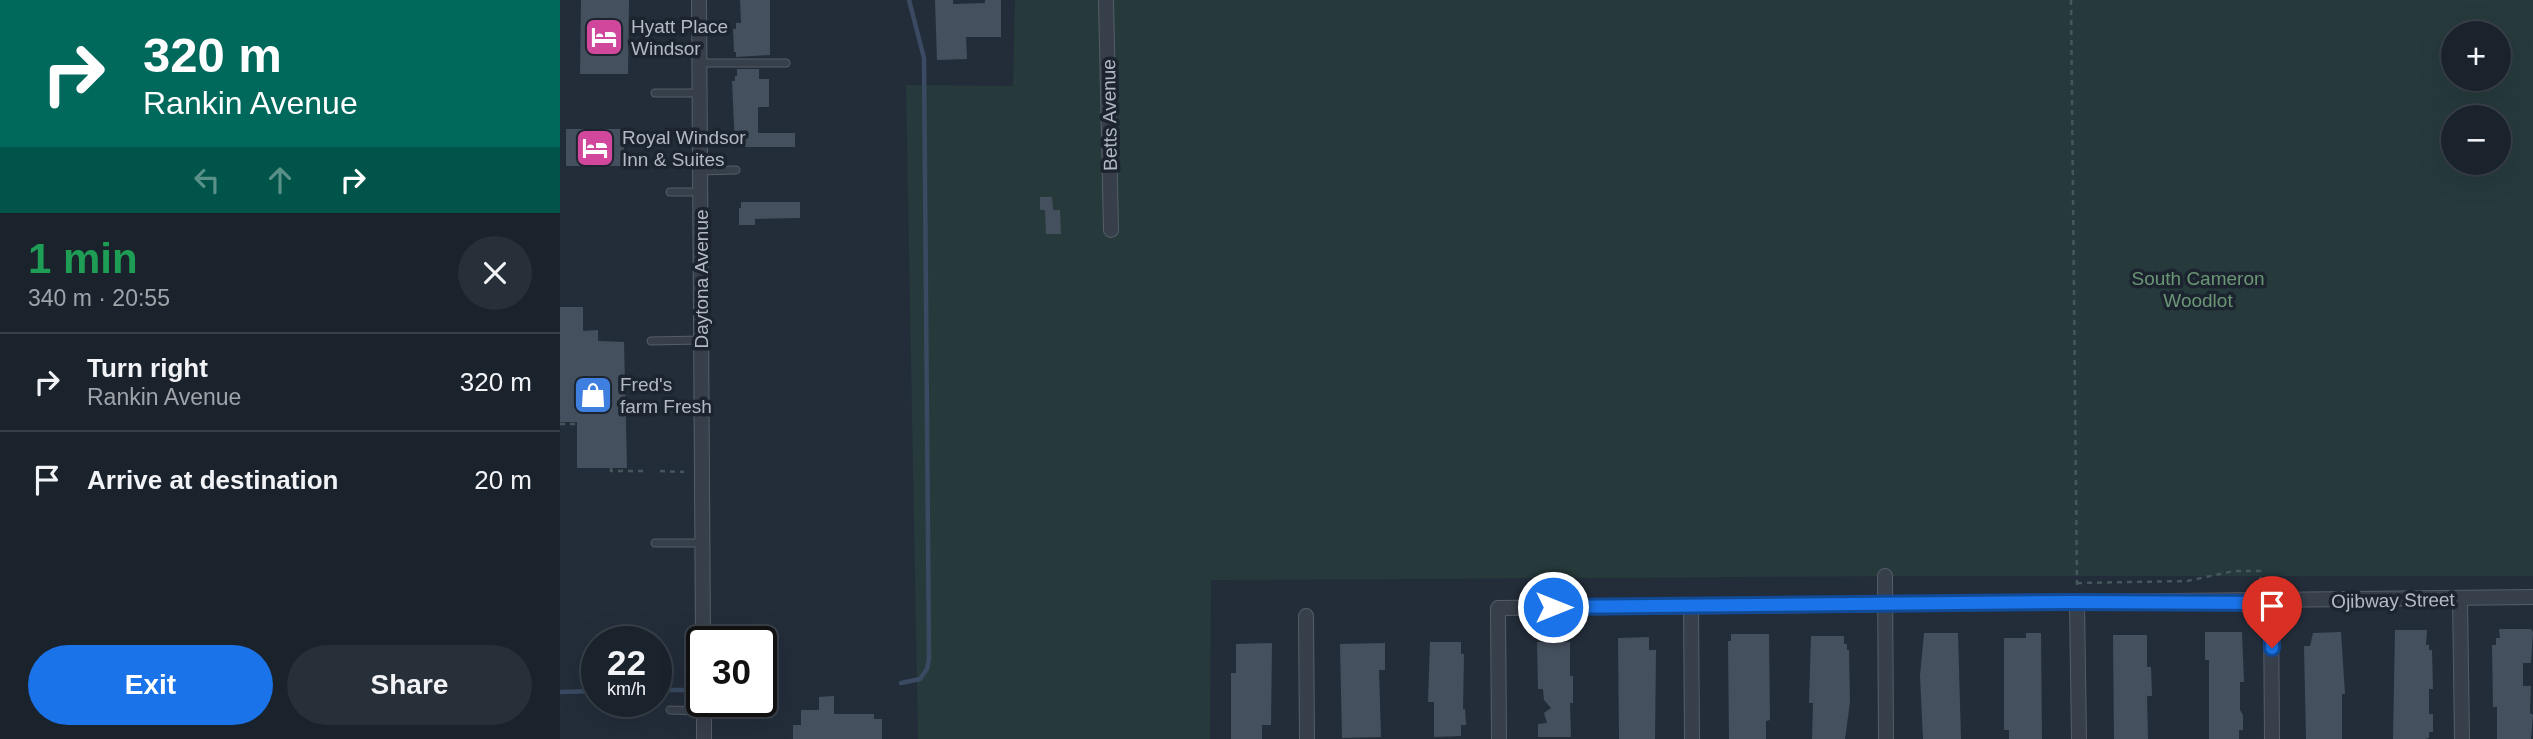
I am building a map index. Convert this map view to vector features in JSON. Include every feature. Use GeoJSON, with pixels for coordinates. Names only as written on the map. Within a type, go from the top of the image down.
{"type":"FeatureCollection","features":[{"type":"Feature","properties":{"kind":"street","name":"Daytona Avenue"},"geometry":{"type":"LineString","coordinates":[[699,0],[703,626]]}},
{"type":"Feature","properties":{"kind":"street","name":"Betts Avenue"},"geometry":{"type":"LineString","coordinates":[[1106,0],[1111,230]]}},
{"type":"Feature","properties":{"kind":"street"},"geometry":{"type":"LineString","coordinates":[[1885,576],[1886,739]]}},
{"type":"Feature","properties":{"kind":"street"},"geometry":{"type":"LineString","coordinates":[[2077,596],[2079,739]]}},
{"type":"Feature","properties":{"kind":"street","name":"Ojibway Street"},"geometry":{"type":"LineString","coordinates":[[1499,739],[1498,608],[1885,604],[2077,596],[2271,603],[2533,597]]}},
{"type":"Feature","properties":{"kind":"street"},"geometry":{"type":"LineString","coordinates":[[2460,598],[2462,739]]}},
{"type":"Feature","properties":{"kind":"street"},"geometry":{"type":"LineString","coordinates":[[2271,603],[2273,739]]}},
{"type":"Feature","properties":{"kind":"street"},"geometry":{"type":"LineString","coordinates":[[1691,606],[1692,739]]}},
{"type":"Feature","properties":{"kind":"street"},"geometry":{"type":"LineString","coordinates":[[1306,616],[1307,739]]}},
{"type":"Feature","properties":{"kind":"street"},"geometry":{"type":"LineString","coordinates":[[704,717],[704,739]]}},
{"type":"Feature","properties":{"kind":"lane"},"geometry":{"type":"LineString","coordinates":[[699,62],[786,63]]}},
{"type":"Feature","properties":{"kind":"lane"},"geometry":{"type":"LineString","coordinates":[[655,93],[700,93]]}},
{"type":"Feature","properties":{"kind":"lane"},"geometry":{"type":"LineString","coordinates":[[700,171],[736,170]]}},
{"type":"Feature","properties":{"kind":"lane"},"geometry":{"type":"LineString","coordinates":[[670,192],[700,192]]}},
{"type":"Feature","properties":{"kind":"lane"},"geometry":{"type":"LineString","coordinates":[[651,341],[701,340]]}},
{"type":"Feature","properties":{"kind":"lane"},"geometry":{"type":"LineString","coordinates":[[654,543],[703,543]]}},
{"type":"Feature","properties":{"kind":"path"},"geometry":{"type":"LineString","coordinates":[[2071,0],[2077,596]]}},
{"type":"Feature","properties":{"kind":"path"},"geometry":{"type":"LineString","coordinates":[[560,424],[575,422]]}},
{"type":"Feature","properties":{"kind":"path"},"geometry":{"type":"LineString","coordinates":[[611,468],[611,471],[643,471]]}},
{"type":"Feature","properties":{"kind":"path"},"geometry":{"type":"LineString","coordinates":[[660,471],[684,472]]}},
{"type":"Feature","properties":{"kind":"path"},"geometry":{"type":"LineString","coordinates":[[2077,583],[2187,581],[2234,571],[2260,571],[2261,591]]}},
{"type":"Feature","properties":{"kind":"green space","name":"South Cameron Woodlot"},"geometry":{"type":"Polygon","coordinates":[[[1015,0],[2533,0],[2533,576],[1211,580],[1210,739],[918,739],[906,85],[1013,86],[1015,0]]]}},
{"type":"Feature","properties":{"kind":"building","name":"Hyatt Place Windsor"},"geometry":{"type":"Polygon","coordinates":[[[581,0],[629,0],[628,74],[580,74],[581,0]]]}},
{"type":"Feature","properties":{"kind":"building"},"geometry":{"type":"Polygon","coordinates":[[[740,0],[770,0],[770,55],[736,57],[733,29],[736,29],[736,23],[741,23],[740,0]]]}},
{"type":"Feature","properties":{"kind":"building"},"geometry":{"type":"Polygon","coordinates":[[[935,0],[953,0],[953,4],[1001,0],[1001,37],[966,37],[967,59],[937,60],[935,0]]]}},
{"type":"Feature","properties":{"kind":"building"},"geometry":{"type":"Polygon","coordinates":[[[737,69],[759,69],[759,79],[769,79],[769,107],[758,107],[758,133],[795,133],[795,147],[735,147],[732,81],[735,81],[737,69]]]}},
{"type":"Feature","properties":{"kind":"building","name":"Royal Windsor Inn & Suites"},"geometry":{"type":"Polygon","coordinates":[[[566,129],[624,129],[624,166],[566,166],[566,129]]]}},
{"type":"Feature","properties":{"kind":"building"},"geometry":{"type":"Polygon","coordinates":[[[1040,197],[1052,197],[1053,210],[1060,210],[1061,234],[1046,234],[1045,210],[1040,210],[1040,197]]]}},
{"type":"Feature","properties":{"kind":"building"},"geometry":{"type":"Polygon","coordinates":[[[741,202],[800,202],[800,218],[755,219],[755,225],[739,225],[741,202]]]}},
{"type":"Feature","properties":{"kind":"building","name":"Fred's farm Fresh"},"geometry":{"type":"Polygon","coordinates":[[[560,307],[583,307],[583,331],[598,330],[598,341],[624,342],[627,468],[577,468],[577,422],[560,422],[560,307]]]}},
{"type":"Feature","properties":{"kind":"building"},"geometry":{"type":"Polygon","coordinates":[[[2499,629],[2531,629],[2533,632],[2531,663],[2523,663],[2523,686],[2531,686],[2531,739],[2497,739],[2497,707],[2493,707],[2492,645],[2496,645],[2496,638],[2500,638],[2499,629]]]}},
{"type":"Feature","properties":{"kind":"building"},"geometry":{"type":"Polygon","coordinates":[[[2395,630],[2427,630],[2426,645],[2432,650],[2433,689],[2429,689],[2429,714],[2433,714],[2433,732],[2429,732],[2429,738],[2393,739],[2395,630]]]}},
{"type":"Feature","properties":{"kind":"building"},"geometry":{"type":"Polygon","coordinates":[[[2205,632],[2242,632],[2244,682],[2240,682],[2240,710],[2243,715],[2243,730],[2239,730],[2239,739],[2209,739],[2209,660],[2205,660],[2205,632]]]}},
{"type":"Feature","properties":{"kind":"building"},"geometry":{"type":"Polygon","coordinates":[[[2341,632],[2345,694],[2342,694],[2342,739],[2306,739],[2304,646],[2310,646],[2313,633],[2341,632]]]}},
{"type":"Feature","properties":{"kind":"building"},"geometry":{"type":"Polygon","coordinates":[[[1924,633],[1958,633],[1961,739],[1923,739],[1920,676],[1924,633]]]}},
{"type":"Feature","properties":{"kind":"building"},"geometry":{"type":"Polygon","coordinates":[[[2026,633],[2041,633],[2042,739],[2009,739],[2009,730],[2004,730],[2004,638],[2026,638],[2026,633]]]}},
{"type":"Feature","properties":{"kind":"building"},"geometry":{"type":"Polygon","coordinates":[[[1731,634],[1769,634],[1770,720],[1766,721],[1766,739],[1729,739],[1728,641],[1731,641],[1731,634]]]}},
{"type":"Feature","properties":{"kind":"building"},"geometry":{"type":"Polygon","coordinates":[[[2113,635],[2147,635],[2147,667],[2151,667],[2152,696],[2147,696],[2148,739],[2114,739],[2113,635]]]}},
{"type":"Feature","properties":{"kind":"building"},"geometry":{"type":"Polygon","coordinates":[[[1811,636],[1844,636],[1844,644],[1847,644],[1849,650],[1850,702],[1845,739],[1812,739],[1813,703],[1809,703],[1811,636]]]}},
{"type":"Feature","properties":{"kind":"building"},"geometry":{"type":"Polygon","coordinates":[[[1649,637],[1649,650],[1656,650],[1655,739],[1619,739],[1618,638],[1649,637]]]}},
{"type":"Feature","properties":{"kind":"building"},"geometry":{"type":"Polygon","coordinates":[[[1430,642],[1461,642],[1461,654],[1464,654],[1463,709],[1466,725],[1461,725],[1461,736],[1434,737],[1434,702],[1428,702],[1430,642]]]}},
{"type":"Feature","properties":{"kind":"building"},"geometry":{"type":"Polygon","coordinates":[[[1537,642],[1570,642],[1570,676],[1573,676],[1573,703],[1570,703],[1571,737],[1538,737],[1538,724],[1547,723],[1544,713],[1551,708],[1544,700],[1543,689],[1538,689],[1537,642]]]}},
{"type":"Feature","properties":{"kind":"building"},"geometry":{"type":"Polygon","coordinates":[[[1272,643],[1271,725],[1262,725],[1262,739],[1231,739],[1231,673],[1236,673],[1236,644],[1272,643]]]}},
{"type":"Feature","properties":{"kind":"building"},"geometry":{"type":"Polygon","coordinates":[[[1385,643],[1385,670],[1379,670],[1381,737],[1342,738],[1340,644],[1385,643]]]}},
{"type":"Feature","properties":{"kind":"building"},"geometry":{"type":"Polygon","coordinates":[[[834,696],[834,714],[874,714],[874,719],[882,719],[882,739],[793,739],[793,725],[801,725],[801,710],[819,710],[819,697],[834,696]]]}},
{"type":"Feature","properties":{"kind":"waterway"},"geometry":{"type":"LineString","coordinates":[[901,683],[920,679],[927,669],[929,658],[924,58],[909,0]]}},
{"type":"Feature","properties":{"kind":"waterway"},"geometry":{"type":"LineString","coordinates":[[672,690],[686,690]]}},
{"type":"Feature","properties":{"kind":"waterway"},"geometry":{"type":"LineString","coordinates":[[560,692],[581,691]]}},
{"type":"Feature","properties":{"kind":"place","name":"Hyatt Place Windsor"},"geometry":{"type":"Point","coordinates":[604,37]}},
{"type":"Feature","properties":{"kind":"place","name":"Royal Windsor Inn & Suites"},"geometry":{"type":"Point","coordinates":[595,148]}},
{"type":"Feature","properties":{"kind":"place","name":"Fred's farm Fresh"},"geometry":{"type":"Point","coordinates":[593,395]}},
{"type":"Feature","properties":{"kind":"route"},"geometry":{"type":"LineString","coordinates":[[1553,607],[2069,602],[2271,603],[2272,648]]}}]}
